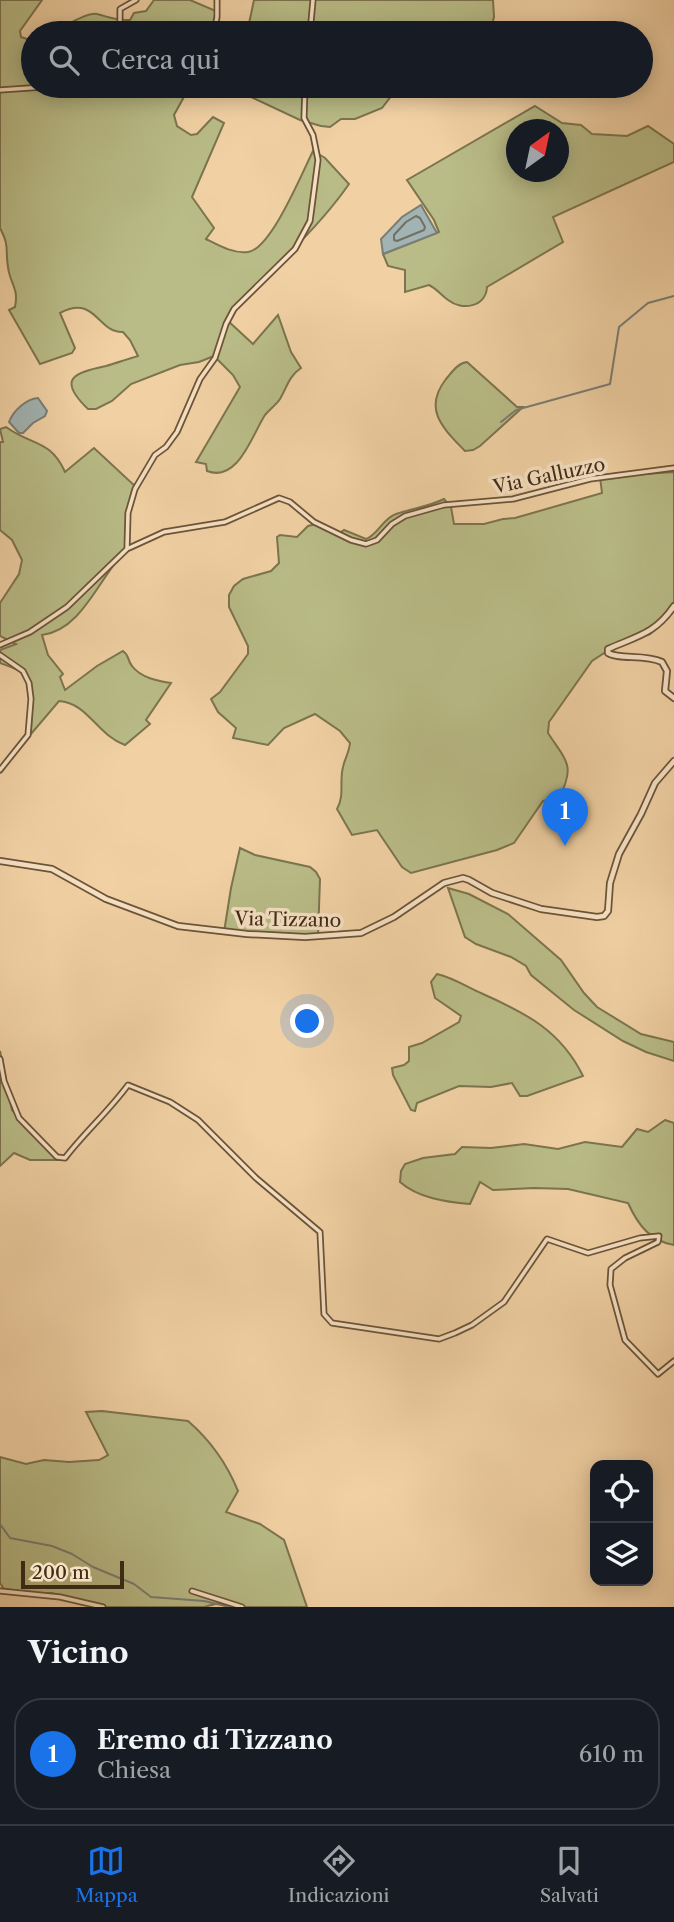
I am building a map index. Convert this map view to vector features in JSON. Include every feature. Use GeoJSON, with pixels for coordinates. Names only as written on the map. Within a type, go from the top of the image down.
{"type":"FeatureCollection","features":[{"type":"Feature","properties":{"kind":"street"},"geometry":{"type":"LineString","coordinates":[[120,21],[120,9],[136,0]]}},
{"type":"Feature","properties":{"kind":"street"},"geometry":{"type":"LineString","coordinates":[[217,0],[217,21]]}},
{"type":"Feature","properties":{"kind":"street"},"geometry":{"type":"LineString","coordinates":[[311,21],[313,0]]}},
{"type":"Feature","properties":{"kind":"street"},"geometry":{"type":"LineString","coordinates":[[0,90],[21,89]]}},
{"type":"Feature","properties":{"kind":"street"},"geometry":{"type":"LineString","coordinates":[[0,645],[30,632],[66,607],[127,549],[128,513],[135,489],[155,455],[166,447],[177,432],[200,380],[215,358],[234,309],[295,249],[310,222],[318,160],[313,135],[304,118],[305,98]]}},
{"type":"Feature","properties":{"kind":"street","name":"Via Galluzzo"},"geometry":{"type":"LineString","coordinates":[[127,549],[164,531],[225,522],[279,498],[290,502],[314,522],[351,540],[366,544],[377,540],[392,524],[405,516],[434,507],[513,499],[590,479],[674,468]]}},
{"type":"Feature","properties":{"kind":"street"},"geometry":{"type":"LineString","coordinates":[[674,606],[660,624],[647,634],[608,649],[608,653],[613,656],[643,657],[662,662],[667,671],[666,691],[674,698]]}},
{"type":"Feature","properties":{"kind":"street"},"geometry":{"type":"LineString","coordinates":[[0,655],[23,671],[29,683],[31,699],[28,735],[0,770]]}},
{"type":"Feature","properties":{"kind":"street","name":"Via Tizzano"},"geometry":{"type":"LineString","coordinates":[[0,860],[52,869],[106,899],[178,926],[247,934],[305,937],[361,933],[387,921],[444,883],[463,878],[492,893],[541,909],[604,916],[608,911],[610,883],[625,841],[655,783],[674,761]]}},
{"type":"Feature","properties":{"kind":"street"},"geometry":{"type":"LineString","coordinates":[[0,1059],[4,1081],[19,1118],[57,1157],[65,1158],[86,1130],[115,1103],[128,1085],[170,1102],[198,1120],[257,1178],[320,1232],[324,1314],[332,1322],[439,1339],[472,1325],[504,1302],[547,1240],[588,1253],[640,1238],[659,1236],[658,1242],[625,1258],[611,1269],[610,1285],[625,1340],[658,1374],[674,1361]]}},
{"type":"Feature","properties":{"kind":"street"},"geometry":{"type":"LineString","coordinates":[[0,1591],[60,1597],[103,1607]]}},
{"type":"Feature","properties":{"kind":"street"},"geometry":{"type":"LineString","coordinates":[[192,1591],[242,1607]]}},
{"type":"Feature","properties":{"kind":"green space"},"geometry":{"type":"Polygon","coordinates":[[[0,0],[42,0],[27,21],[21,21],[21,98],[183,98],[174,115],[177,126],[191,135],[197,134],[213,117],[224,123],[192,197],[214,228],[206,239],[237,252],[248,252],[257,248],[276,225],[313,151],[325,158],[349,184],[316,225],[244,296],[226,319],[253,344],[278,315],[291,352],[301,368],[265,415],[236,464],[218,473],[207,471],[206,464],[196,462],[240,387],[233,375],[214,356],[180,365],[131,384],[112,401],[96,409],[88,409],[73,391],[73,379],[85,371],[138,356],[123,332],[107,327],[89,311],[72,308],[60,313],[75,348],[72,353],[40,364],[9,310],[15,307],[16,295],[9,273],[6,244],[0,228],[0,0]]]}},
{"type":"Feature","properties":{"kind":"green space"},"geometry":{"type":"Polygon","coordinates":[[[154,0],[190,0],[216,11],[214,21],[72,21],[93,14],[130,20],[134,13],[146,11],[154,0]]]}},
{"type":"Feature","properties":{"kind":"green space"},"geometry":{"type":"Polygon","coordinates":[[[254,0],[493,0],[494,17],[493,21],[250,21],[254,0]]]}},
{"type":"Feature","properties":{"kind":"green space"},"geometry":{"type":"Polygon","coordinates":[[[253,98],[390,98],[382,108],[355,119],[341,119],[330,127],[300,120],[253,98]]]}},
{"type":"Feature","properties":{"kind":"green space"},"geometry":{"type":"Polygon","coordinates":[[[535,106],[556,119],[513,119],[535,106]]]}},
{"type":"Feature","properties":{"kind":"green space"},"geometry":{"type":"Polygon","coordinates":[[[506,123],[506,182],[569,182],[569,124],[581,125],[592,134],[627,136],[648,126],[674,144],[674,162],[553,217],[563,242],[487,287],[482,299],[472,305],[454,303],[429,285],[405,292],[405,270],[388,266],[383,254],[439,232],[407,180],[506,123]]]}},
{"type":"Feature","properties":{"kind":"green space"},"geometry":{"type":"Polygon","coordinates":[[[467,362],[517,407],[523,407],[480,446],[465,451],[443,427],[436,410],[436,400],[446,379],[458,366],[467,362]]]}},
{"type":"Feature","properties":{"kind":"green space"},"geometry":{"type":"Polygon","coordinates":[[[6,427],[47,448],[65,472],[94,448],[136,487],[126,517],[125,551],[79,613],[68,624],[42,635],[48,655],[63,674],[60,677],[65,690],[123,651],[140,673],[171,683],[146,720],[150,724],[125,745],[107,734],[78,707],[59,701],[31,734],[32,704],[28,682],[20,671],[0,663],[0,650],[16,644],[0,636],[0,603],[19,574],[22,560],[12,540],[0,530],[0,442],[3,442],[0,429],[6,427]]]}},
{"type":"Feature","properties":{"kind":"green space"},"geometry":{"type":"Polygon","coordinates":[[[674,472],[674,605],[650,634],[618,644],[592,661],[549,722],[548,733],[567,764],[567,778],[559,798],[543,801],[514,843],[411,873],[402,867],[377,830],[352,835],[337,809],[341,799],[343,767],[350,743],[340,731],[315,714],[284,728],[268,745],[233,738],[236,728],[218,712],[211,699],[220,692],[248,654],[248,646],[229,607],[229,595],[234,586],[243,579],[271,571],[279,563],[277,537],[280,535],[297,537],[308,526],[316,524],[338,534],[344,530],[366,539],[391,516],[444,499],[451,507],[454,524],[484,524],[602,493],[600,477],[674,472]]]}},
{"type":"Feature","properties":{"kind":"green space"},"geometry":{"type":"Polygon","coordinates":[[[240,848],[255,855],[310,867],[316,872],[320,879],[318,936],[224,932],[240,848]]]}},
{"type":"Feature","properties":{"kind":"green space"},"geometry":{"type":"Polygon","coordinates":[[[448,888],[469,894],[508,914],[561,960],[597,1007],[641,1034],[674,1042],[674,1061],[623,1041],[574,1010],[531,975],[526,966],[465,937],[448,888]]]}},
{"type":"Feature","properties":{"kind":"green space"},"geometry":{"type":"Polygon","coordinates":[[[437,974],[499,1001],[541,1025],[564,1047],[583,1076],[527,1096],[520,1096],[512,1083],[491,1087],[459,1086],[417,1103],[415,1111],[411,1110],[392,1068],[409,1061],[409,1047],[422,1043],[459,1022],[461,1016],[435,998],[431,982],[437,974]]]}},
{"type":"Feature","properties":{"kind":"green space"},"geometry":{"type":"Polygon","coordinates":[[[0,1051],[12,1110],[59,1160],[30,1160],[14,1153],[0,1166],[0,1051]]]}},
{"type":"Feature","properties":{"kind":"green space"},"geometry":{"type":"Polygon","coordinates":[[[665,1120],[674,1123],[674,1245],[658,1240],[646,1231],[628,1203],[568,1189],[493,1190],[480,1182],[470,1204],[424,1195],[400,1182],[405,1164],[423,1158],[455,1154],[462,1147],[491,1148],[524,1144],[558,1149],[585,1142],[622,1147],[637,1129],[648,1132],[665,1120]]]}},
{"type":"Feature","properties":{"kind":"green space"},"geometry":{"type":"Polygon","coordinates":[[[102,1411],[188,1421],[196,1428],[229,1471],[238,1491],[226,1512],[260,1524],[284,1540],[307,1607],[227,1607],[219,1603],[204,1607],[104,1607],[52,1593],[4,1589],[0,1583],[0,1457],[26,1464],[44,1460],[99,1460],[108,1455],[86,1412],[102,1411]]]}},
{"type":"Feature","properties":{"kind":"water"},"geometry":{"type":"Polygon","coordinates":[[[421,205],[437,233],[383,254],[381,239],[402,217],[421,205]]]}},
{"type":"Feature","properties":{"kind":"water"},"geometry":{"type":"Polygon","coordinates":[[[38,398],[47,411],[45,416],[23,433],[19,433],[9,422],[11,418],[25,403],[38,398]]]}},
{"type":"Feature","properties":{"kind":"waterway"},"geometry":{"type":"LineString","coordinates":[[501,422],[516,410],[610,384],[619,327],[648,303],[674,296]]}},
{"type":"Feature","properties":{"kind":"waterway"},"geometry":{"type":"LineString","coordinates":[[0,1524],[10,1538],[52,1546],[72,1554],[93,1567],[134,1584],[151,1597],[204,1601],[230,1607]]}},
{"type":"Feature","properties":{"kind":"place","name":"Eremo di Tizzano"},"geometry":{"type":"Point","coordinates":[565,846]}}]}
